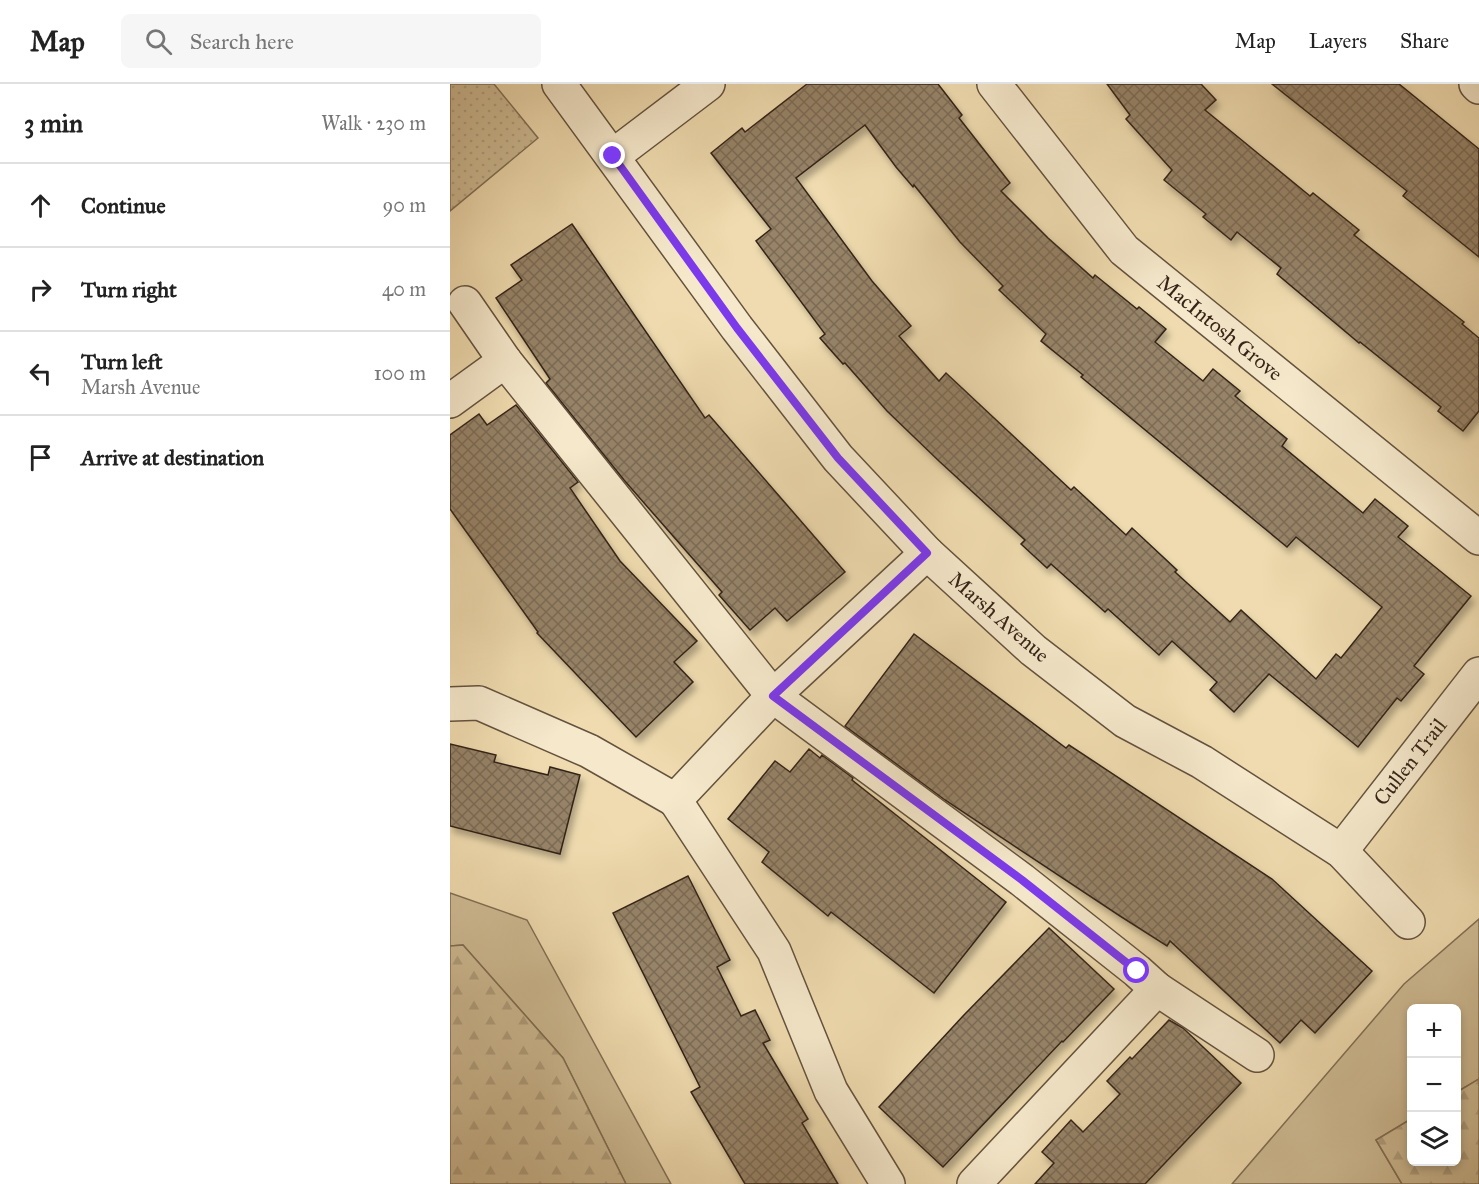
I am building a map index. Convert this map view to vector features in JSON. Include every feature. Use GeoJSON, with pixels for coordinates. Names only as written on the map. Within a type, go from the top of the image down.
{"type":"FeatureCollection","features":[{"type":"Feature","properties":{"kind":"street","name":"Marsh Avenue"},"geometry":{"type":"LineString","coordinates":[[559,84],[737,328],[838,458],[927,553],[1033,650],[1125,721],[1202,762],[1341,851],[1408,922]]}},
{"type":"Feature","properties":{"kind":"street"},"geometry":{"type":"LineString","coordinates":[[613,156],[708,84]]}},
{"type":"Feature","properties":{"kind":"street","name":"MacIntosh Grove"},"geometry":{"type":"LineString","coordinates":[[994,84],[1124,250],[1479,538]]}},
{"type":"Feature","properties":{"kind":"street"},"geometry":{"type":"LineString","coordinates":[[465,303],[505,361],[773,696],[1022,880],[1157,989],[1257,1055]]}},
{"type":"Feature","properties":{"kind":"street"},"geometry":{"type":"LineString","coordinates":[[450,401],[505,361]]}},
{"type":"Feature","properties":{"kind":"street"},"geometry":{"type":"LineString","coordinates":[[675,800],[773,696],[927,553]]}},
{"type":"Feature","properties":{"kind":"street","name":"Cullen Trail"},"geometry":{"type":"LineString","coordinates":[[1341,851],[1479,674]]}},
{"type":"Feature","properties":{"kind":"street"},"geometry":{"type":"LineString","coordinates":[[450,704],[479,703],[589,750],[675,800],[774,951],[831,1091],[888,1184]]}},
{"type":"Feature","properties":{"kind":"street"},"geometry":{"type":"LineString","coordinates":[[974,1184],[1157,989]]}},
{"type":"Feature","properties":{"kind":"green space"},"geometry":{"type":"Polygon","coordinates":[[[450,84],[494,84],[538,138],[450,211],[450,84]]]}},
{"type":"Feature","properties":{"kind":"green space"},"geometry":{"type":"Polygon","coordinates":[[[450,893],[527,920],[671,1184],[626,1184],[563,1058],[463,945],[450,946],[450,893]]]}},
{"type":"Feature","properties":{"kind":"green space"},"geometry":{"type":"Polygon","coordinates":[[[1479,919],[1479,1079],[1461,1090],[1461,1004],[1407,1004],[1407,1121],[1376,1140],[1402,1184],[1232,1184],[1404,984],[1479,919]]]}},
{"type":"Feature","properties":{"kind":"green space"},"geometry":{"type":"Polygon","coordinates":[[[463,945],[563,1058],[626,1184],[450,1184],[450,946],[463,945]]]}},
{"type":"Feature","properties":{"kind":"green space"},"geometry":{"type":"Polygon","coordinates":[[[1479,1079],[1479,1184],[1402,1184],[1376,1140],[1407,1121],[1407,1166],[1461,1166],[1461,1090],[1479,1079]]]}},
{"type":"Feature","properties":{"kind":"building"},"geometry":{"type":"Polygon","coordinates":[[[807,84],[938,84],[962,115],[959,118],[1010,183],[1001,191],[1048,238],[1093,278],[1095,275],[1166,329],[1155,342],[1203,381],[1213,369],[1240,391],[1235,396],[1287,439],[1282,446],[1363,513],[1375,499],[1408,526],[1398,537],[1471,596],[1414,666],[1424,674],[1401,701],[1397,698],[1358,747],[1269,674],[1234,712],[1210,690],[1217,682],[1172,641],[1159,655],[1108,609],[1105,612],[1051,564],[1047,568],[1021,544],[1025,540],[887,411],[820,338],[825,334],[756,241],[771,229],[711,153],[742,128],[745,132],[807,84]],[[865,125],[796,178],[872,281],[911,326],[899,336],[939,381],[946,373],[1071,490],[1074,487],[1126,535],[1132,528],[1177,570],[1175,572],[1230,622],[1241,610],[1316,679],[1336,654],[1341,658],[1382,607],[1296,537],[1287,547],[1081,377],[1083,375],[1041,341],[1046,334],[999,290],[1003,286],[960,242],[914,185],[913,187],[865,125]]]}},
{"type":"Feature","properties":{"kind":"building"},"geometry":{"type":"Polygon","coordinates":[[[1107,84],[1201,84],[1216,100],[1205,110],[1310,196],[1313,193],[1359,230],[1354,235],[1464,322],[1462,324],[1479,338],[1479,411],[1463,431],[1438,411],[1441,407],[1359,343],[1277,274],[1281,268],[1237,232],[1231,240],[1203,217],[1206,214],[1164,180],[1172,170],[1126,119],[1130,115],[1107,84]]]}},
{"type":"Feature","properties":{"kind":"building"},"geometry":{"type":"Polygon","coordinates":[[[1272,84],[1399,84],[1479,149],[1479,257],[1403,196],[1407,191],[1272,84]]]}},
{"type":"Feature","properties":{"kind":"building"},"geometry":{"type":"Polygon","coordinates":[[[572,224],[705,418],[709,415],[845,572],[787,621],[775,608],[750,630],[719,595],[722,592],[624,480],[546,383],[550,379],[496,298],[522,280],[511,265],[572,224]]]}},
{"type":"Feature","properties":{"kind":"building"},"geometry":{"type":"Polygon","coordinates":[[[516,405],[578,482],[570,488],[620,561],[697,641],[674,662],[693,682],[636,737],[537,633],[450,509],[450,435],[479,414],[487,425],[516,405]]]}},
{"type":"Feature","properties":{"kind":"building"},"geometry":{"type":"Polygon","coordinates":[[[914,634],[1066,748],[1069,745],[1272,879],[1372,971],[1315,1033],[1301,1020],[1280,1043],[1170,941],[1167,946],[945,800],[845,726],[914,634]]]}},
{"type":"Feature","properties":{"kind":"building"},"geometry":{"type":"Polygon","coordinates":[[[450,744],[496,755],[494,762],[548,775],[550,767],[580,775],[560,854],[450,826],[450,744]]]}},
{"type":"Feature","properties":{"kind":"building"},"geometry":{"type":"Polygon","coordinates":[[[809,749],[820,758],[822,755],[853,778],[852,780],[1006,902],[934,993],[831,912],[828,916],[762,862],[769,852],[728,819],[775,761],[790,772],[809,749]]]}},
{"type":"Feature","properties":{"kind":"building"},"geometry":{"type":"Polygon","coordinates":[[[688,876],[730,960],[717,967],[741,1016],[755,1010],[770,1040],[763,1043],[808,1119],[802,1123],[838,1184],[745,1184],[691,1092],[700,1087],[613,913],[688,876]]]}},
{"type":"Feature","properties":{"kind":"building"},"geometry":{"type":"Polygon","coordinates":[[[1049,928],[1114,989],[943,1167],[879,1107],[1049,928]]]}},
{"type":"Feature","properties":{"kind":"building"},"geometry":{"type":"Polygon","coordinates":[[[1169,1020],[1183,1028],[1241,1083],[1145,1184],[1035,1184],[1054,1163],[1042,1152],[1071,1120],[1083,1132],[1120,1094],[1107,1081],[1130,1057],[1132,1059],[1169,1020]]]}},
{"type":"Feature","properties":{"kind":"route"},"geometry":{"type":"LineString","coordinates":[[613,156],[737,328],[838,458],[927,553],[773,696],[828,734],[1022,880],[1137,971]]}}]}
